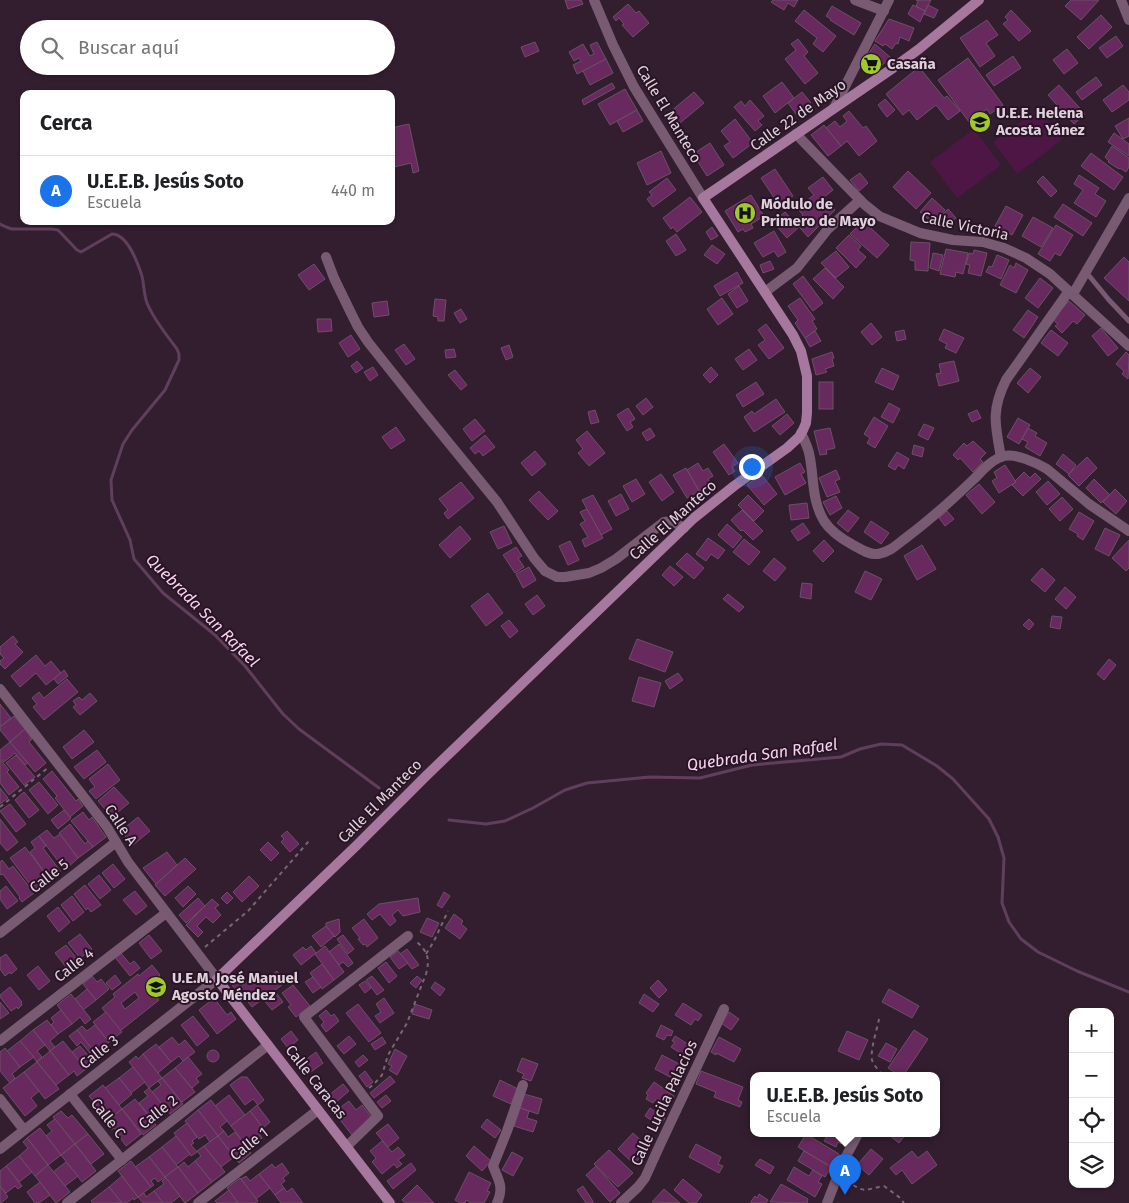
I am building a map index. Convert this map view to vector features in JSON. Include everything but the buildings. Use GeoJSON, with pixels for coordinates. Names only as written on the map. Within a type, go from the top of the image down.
{"type":"FeatureCollection","features":[{"type":"Feature","properties":{"kind":"street","name":"Calle El Manteco"},"geometry":{"type":"LineString","coordinates":[[217,979],[684,528],[734,486],[794,442],[806,423],[807,381],[804,359],[793,335],[634,87],[612,45],[594,0]]}},
{"type":"Feature","properties":{"kind":"street"},"geometry":{"type":"LineString","coordinates":[[855,0],[884,11]]}},
{"type":"Feature","properties":{"kind":"street"},"geometry":{"type":"LineString","coordinates":[[834,108],[889,0]]}},
{"type":"Feature","properties":{"kind":"street","name":"Calle 22 de Mayo"},"geometry":{"type":"LineString","coordinates":[[704,198],[888,72],[979,0]]}},
{"type":"Feature","properties":{"kind":"street"},"geometry":{"type":"LineString","coordinates":[[1121,0],[1129,20]]}},
{"type":"Feature","properties":{"kind":"street","name":"Calle Victoria"},"geometry":{"type":"LineString","coordinates":[[796,134],[860,200],[879,216],[920,233],[953,240],[983,242],[1014,252],[1038,265],[1129,346]]}},
{"type":"Feature","properties":{"kind":"street"},"geometry":{"type":"LineString","coordinates":[[1001,457],[995,422],[996,407],[1006,380],[1086,272],[1129,198]]}},
{"type":"Feature","properties":{"kind":"street"},"geometry":{"type":"LineString","coordinates":[[765,292],[796,268],[828,229],[860,200]]}},
{"type":"Feature","properties":{"kind":"street"},"geometry":{"type":"LineString","coordinates":[[326,257],[350,312],[368,342],[497,502],[534,558],[545,570],[557,577],[589,573],[616,559],[664,522],[672,521],[684,528]]}},
{"type":"Feature","properties":{"kind":"street"},"geometry":{"type":"LineString","coordinates":[[801,433],[806,442],[810,458],[815,499],[824,520],[831,529],[846,541],[874,554],[886,552],[898,544],[930,520],[987,467],[1001,457],[1010,456],[1041,466],[1054,474],[1089,504],[1129,531]]}},
{"type":"Feature","properties":{"kind":"street","name":"Calle A"},"geometry":{"type":"LineString","coordinates":[[0,689],[107,828],[128,862],[217,979]]}},
{"type":"Feature","properties":{"kind":"street","name":"Calle 5"},"geometry":{"type":"LineString","coordinates":[[0,933],[116,842]]}},
{"type":"Feature","properties":{"kind":"street","name":"Calle 4"},"geometry":{"type":"LineString","coordinates":[[0,1040],[166,913]]}},
{"type":"Feature","properties":{"kind":"street"},"geometry":{"type":"LineString","coordinates":[[347,1146],[378,1116],[304,1017],[408,936]]}},
{"type":"Feature","properties":{"kind":"street","name":"Calle Caracas"},"geometry":{"type":"LineString","coordinates":[[217,979],[390,1203]]}},
{"type":"Feature","properties":{"kind":"street","name":"Calle 3"},"geometry":{"type":"LineString","coordinates":[[0,1149],[217,979]]}},
{"type":"Feature","properties":{"kind":"street","name":"Calle Lucila Palacios"},"geometry":{"type":"LineString","coordinates":[[621,1203],[638,1188],[645,1178],[724,1010]]}},
{"type":"Feature","properties":{"kind":"street","name":"Calle 2"},"geometry":{"type":"LineString","coordinates":[[74,1201],[122,1160],[268,1045]]}},
{"type":"Feature","properties":{"kind":"street"},"geometry":{"type":"LineString","coordinates":[[497,1203],[501,1185],[493,1166],[523,1085]]}},
{"type":"Feature","properties":{"kind":"street","name":"Calle C"},"geometry":{"type":"LineString","coordinates":[[70,1094],[122,1160]]}},
{"type":"Feature","properties":{"kind":"street"},"geometry":{"type":"LineString","coordinates":[[0,1099],[24,1130]]}},
{"type":"Feature","properties":{"kind":"street","name":"Calle 1"},"geometry":{"type":"LineString","coordinates":[[198,1203],[318,1110]]}},
{"type":"Feature","properties":{"kind":"street"},"geometry":{"type":"LineString","coordinates":[[827,1203],[838,1173],[856,1137]]}},
{"type":"Feature","properties":{"kind":"lane"},"geometry":{"type":"LineString","coordinates":[[1086,272],[1109,300],[1129,320]]}},
{"type":"Feature","properties":{"kind":"path"},"geometry":{"type":"LineString","coordinates":[[0,807],[56,762]]}},
{"type":"Feature","properties":{"kind":"path"},"geometry":{"type":"LineString","coordinates":[[197,953],[248,912],[308,841]]}},
{"type":"Feature","properties":{"kind":"path"},"geometry":{"type":"LineString","coordinates":[[426,954],[448,911]]}},
{"type":"Feature","properties":{"kind":"path"},"geometry":{"type":"LineString","coordinates":[[362,1095],[380,1078],[388,1055],[407,1023],[426,974],[428,965],[426,954],[420,945],[408,936]]}},
{"type":"Feature","properties":{"kind":"path"},"geometry":{"type":"LineString","coordinates":[[879,1019],[872,1059],[881,1072]]}},
{"type":"Feature","properties":{"kind":"path"},"geometry":{"type":"LineString","coordinates":[[838,1173],[862,1190],[884,1186],[904,1203]]}},
{"type":"Feature","properties":{"kind":"shaded area"},"geometry":{"type":"Polygon","coordinates":[[[1038,109],[1062,140],[1017,174],[993,142],[1038,109]]]}},
{"type":"Feature","properties":{"kind":"shaded area"},"geometry":{"type":"Polygon","coordinates":[[[974,129],[1001,165],[957,198],[930,162],[974,129]]]}},
{"type":"Feature","properties":{"kind":"waterway","name":"Quebrada San Rafael"},"geometry":{"type":"LineString","coordinates":[[0,224],[12,229],[58,230],[81,252],[112,234],[118,235],[132,250],[142,276],[146,300],[150,309],[179,354],[179,360],[165,390],[123,444],[111,480],[112,500],[130,540],[134,559],[163,593],[215,635],[245,666],[283,714],[299,729],[379,788]]}},
{"type":"Feature","properties":{"kind":"waterway","name":"Quebrada San Rafael"},"geometry":{"type":"LineString","coordinates":[[449,820],[486,824],[505,821],[565,790],[587,783],[650,777],[700,778],[752,765],[841,757],[860,749],[881,744],[902,745],[937,766],[953,779],[989,819],[998,837],[1004,858],[1002,903],[1009,922],[1021,939],[1038,952],[1077,971],[1129,992]]}},
{"type":"Feature","properties":{"kind":"place","name":"Casaña"},"geometry":{"type":"Point","coordinates":[871,64]}},
{"type":"Feature","properties":{"kind":"place","name":"U.E.E. Helena Acosta Yánez"},"geometry":{"type":"Point","coordinates":[980,122]}},
{"type":"Feature","properties":{"kind":"place","name":"Módulo de Primero de Mayo"},"geometry":{"type":"Point","coordinates":[745,213]}},
{"type":"Feature","properties":{"kind":"place","name":"U.E.M. José Manuel Agosto Méndez"},"geometry":{"type":"Point","coordinates":[156,987]}},
{"type":"Feature","properties":{"kind":"place","name":"U.E.E.B. Jesús Soto"},"geometry":{"type":"Point","coordinates":[845,1195]}}]}
